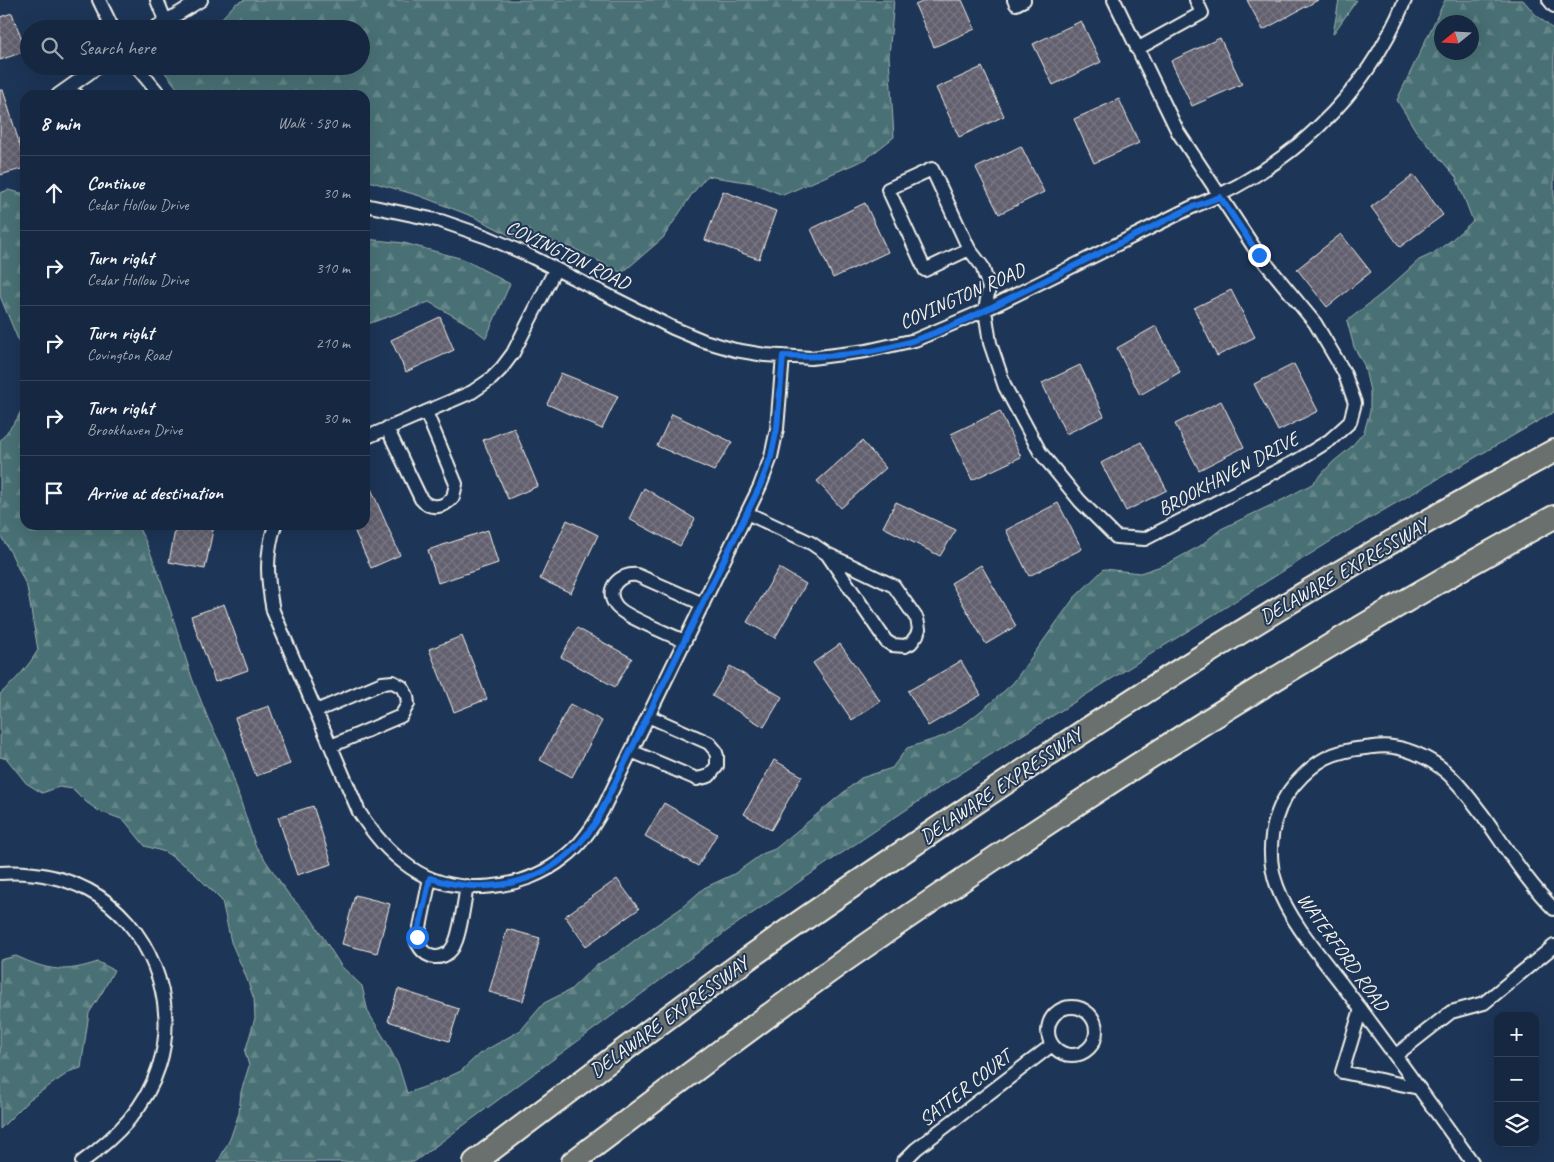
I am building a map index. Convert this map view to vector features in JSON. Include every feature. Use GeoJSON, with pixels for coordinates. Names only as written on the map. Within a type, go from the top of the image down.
{"type":"FeatureCollection","features":[{"type":"Feature","properties":{"kind":"highway","name":"DELAWARE EXPRESSWAY"},"geometry":{"type":"LineString","coordinates":[[475,1162],[747,960],[849,888],[1014,777],[1153,686],[1292,601],[1388,544],[1554,451]]}},
{"type":"Feature","properties":{"kind":"highway"},"geometry":{"type":"LineString","coordinates":[[573,1162],[840,964],[1098,791],[1288,672],[1426,589],[1554,517]]}},
{"type":"Feature","properties":{"kind":"street"},"geometry":{"type":"LineString","coordinates":[[99,0],[109,20]]}},
{"type":"Feature","properties":{"kind":"street"},"geometry":{"type":"LineString","coordinates":[[158,0],[165,20],[202,0]]}},
{"type":"Feature","properties":{"kind":"street"},"geometry":{"type":"LineString","coordinates":[[1014,0],[1016,4],[1024,0]]}},
{"type":"Feature","properties":{"kind":"street","name":"BROOKHAVEN DRIVE"},"geometry":{"type":"LineString","coordinates":[[970,249],[925,270],[888,189],[932,168],[970,249],[982,266],[989,288],[985,310],[990,343],[1006,387],[1040,452],[1080,501],[1116,537],[1145,539],[1298,460],[1330,440],[1350,422],[1355,403],[1344,372],[1314,323],[1259,255],[1178,132],[1114,0]]}},
{"type":"Feature","properties":{"kind":"street"},"geometry":{"type":"LineString","coordinates":[[1137,49],[1202,13],[1196,0]]}},
{"type":"Feature","properties":{"kind":"street","name":"COVINGTON ROAD"},"geometry":{"type":"LineString","coordinates":[[370,206],[441,221],[487,236],[673,328],[704,341],[736,350],[811,358],[890,347],[924,336],[985,310],[1190,208],[1220,197],[1282,158],[1311,135],[1355,88],[1380,53],[1396,23],[1405,0]]}},
{"type":"Feature","properties":{"kind":"street"},"geometry":{"type":"LineString","coordinates":[[1549,0],[1554,6]]}},
{"type":"Feature","properties":{"kind":"street"},"geometry":{"type":"LineString","coordinates":[[65,90],[86,75]]}},
{"type":"Feature","properties":{"kind":"street"},"geometry":{"type":"LineString","coordinates":[[143,75],[156,90]]}},
{"type":"Feature","properties":{"kind":"street"},"geometry":{"type":"LineString","coordinates":[[370,436],[472,392],[491,379],[512,353],[556,270]]}},
{"type":"Feature","properties":{"kind":"street"},"geometry":{"type":"LineString","coordinates":[[274,530],[268,560],[268,581],[273,611],[359,812],[376,836],[390,852],[412,868],[430,878],[445,883],[467,886],[492,886],[522,880],[541,873],[566,857],[580,843],[596,822],[747,513],[771,457],[780,412],[783,356]]}},
{"type":"Feature","properties":{"kind":"street"},"geometry":{"type":"LineString","coordinates":[[387,428],[421,499],[433,507],[443,506],[453,497],[456,484],[426,412]]}},
{"type":"Feature","properties":{"kind":"street"},"geometry":{"type":"LineString","coordinates":[[747,513],[810,542],[827,554],[894,586],[917,619],[919,628],[917,635],[911,643],[905,646],[898,646],[886,642],[827,554]]}},
{"type":"Feature","properties":{"kind":"street"},"geometry":{"type":"LineString","coordinates":[[684,641],[620,611],[612,600],[612,593],[617,580],[630,574],[637,575],[703,604]]}},
{"type":"Feature","properties":{"kind":"street"},"geometry":{"type":"LineString","coordinates":[[316,711],[382,682],[392,682],[402,687],[407,696],[408,704],[401,716],[331,746]]}},
{"type":"Feature","properties":{"kind":"street"},"geometry":{"type":"LineString","coordinates":[[631,751],[697,780],[709,776],[717,766],[715,750],[709,743],[648,716]]}},
{"type":"Feature","properties":{"kind":"street","name":"WATERFORD ROAD"},"geometry":{"type":"LineString","coordinates":[[1472,1162],[1301,929],[1281,896],[1276,884],[1272,864],[1272,832],[1278,813],[1292,788],[1307,770],[1318,761],[1335,753],[1348,750],[1385,746],[1407,751],[1431,761],[1446,771],[1466,792],[1531,883],[1554,909]]}},
{"type":"Feature","properties":{"kind":"street"},"geometry":{"type":"LineString","coordinates":[[0,873],[22,872],[49,876],[68,881],[102,899],[124,918],[140,940],[161,981],[166,1025],[164,1048],[159,1067],[150,1088],[138,1109],[126,1124],[104,1146],[82,1162]]}},
{"type":"Feature","properties":{"kind":"street"},"geometry":{"type":"LineString","coordinates":[[430,878],[417,937],[420,948],[424,953],[434,957],[444,956],[455,944],[467,886]]}},
{"type":"Feature","properties":{"kind":"street"},"geometry":{"type":"LineString","coordinates":[[1396,1056],[1452,1012],[1484,1002],[1554,946]]}},
{"type":"Feature","properties":{"kind":"street"},"geometry":{"type":"LineString","coordinates":[[1361,1009],[1342,1072],[1419,1088]]}},
{"type":"Feature","properties":{"kind":"street","name":"SATTER COURT"},"geometry":{"type":"LineString","coordinates":[[903,1162],[924,1143],[1052,1045]]}},
{"type":"Feature","properties":{"kind":"green space"},"geometry":{"type":"Polygon","coordinates":[[[244,0],[894,0],[889,56],[894,137],[866,159],[783,195],[753,183],[707,176],[692,194],[663,238],[622,273],[571,247],[511,236],[474,217],[420,196],[370,181],[370,90],[180,90],[167,75],[370,75],[370,20],[220,20],[235,4],[244,0]]]}},
{"type":"Feature","properties":{"kind":"green space"},"geometry":{"type":"Polygon","coordinates":[[[1339,0],[1357,0],[1333,34],[1339,0]]]}},
{"type":"Feature","properties":{"kind":"green space"},"geometry":{"type":"Polygon","coordinates":[[[1445,0],[1523,0],[1535,14],[1554,30],[1554,412],[1339,536],[952,779],[735,925],[414,1162],[218,1162],[230,1139],[239,1113],[241,1092],[249,1066],[245,1052],[255,1018],[254,999],[231,942],[222,901],[189,868],[165,852],[145,846],[124,820],[99,811],[86,802],[73,789],[59,787],[42,793],[26,783],[7,759],[0,757],[0,694],[21,674],[38,650],[27,587],[0,535],[0,441],[20,413],[20,530],[140,530],[159,574],[192,678],[209,721],[225,753],[255,845],[289,895],[311,918],[341,966],[362,986],[368,1012],[399,1067],[407,1093],[461,1071],[479,1054],[521,1030],[544,1003],[570,990],[595,966],[619,952],[680,909],[704,888],[734,874],[762,854],[775,849],[861,778],[892,768],[907,748],[944,736],[967,722],[1013,683],[1074,598],[1104,569],[1140,573],[1167,564],[1200,546],[1221,529],[1312,484],[1364,432],[1370,411],[1370,391],[1364,365],[1354,347],[1347,321],[1385,291],[1419,260],[1432,254],[1449,242],[1473,221],[1456,177],[1416,131],[1397,100],[1434,23],[1434,60],[1479,60],[1479,15],[1438,15],[1445,0]]]}},
{"type":"Feature","properties":{"kind":"green space"},"geometry":{"type":"Polygon","coordinates":[[[8,190],[20,193],[20,346],[0,296],[0,193],[8,190]]]}},
{"type":"Feature","properties":{"kind":"green space"},"geometry":{"type":"Polygon","coordinates":[[[370,240],[404,243],[463,259],[510,284],[486,338],[466,323],[429,302],[370,323],[370,240]]]}},
{"type":"Feature","properties":{"kind":"green space"},"geometry":{"type":"Polygon","coordinates":[[[16,956],[38,965],[57,969],[75,968],[98,962],[114,970],[89,1013],[81,1068],[71,1071],[30,1099],[0,1129],[0,960],[16,956]]]}},
{"type":"Feature","properties":{"kind":"building"},"geometry":{"type":"Polygon","coordinates":[[[927,0],[962,0],[975,29],[934,47],[915,5],[927,0]]]}},
{"type":"Feature","properties":{"kind":"building"},"geometry":{"type":"Polygon","coordinates":[[[1247,0],[1318,0],[1263,30],[1247,0]]]}},
{"type":"Feature","properties":{"kind":"building"},"geometry":{"type":"Polygon","coordinates":[[[12,13],[20,35],[20,53],[0,60],[0,17],[12,13]]]}},
{"type":"Feature","properties":{"kind":"building"},"geometry":{"type":"Polygon","coordinates":[[[1081,21],[1101,62],[1053,85],[1033,44],[1081,21]]]}},
{"type":"Feature","properties":{"kind":"building"},"geometry":{"type":"Polygon","coordinates":[[[1220,38],[1242,84],[1192,106],[1171,61],[1220,38]]]}},
{"type":"Feature","properties":{"kind":"building"},"geometry":{"type":"Polygon","coordinates":[[[982,67],[1004,116],[959,137],[936,88],[982,67]]]}},
{"type":"Feature","properties":{"kind":"building"},"geometry":{"type":"Polygon","coordinates":[[[0,90],[3,90],[20,146],[20,169],[0,175],[0,90]]]}},
{"type":"Feature","properties":{"kind":"building"},"geometry":{"type":"Polygon","coordinates":[[[1119,99],[1139,143],[1094,163],[1074,119],[1119,99]]]}},
{"type":"Feature","properties":{"kind":"building"},"geometry":{"type":"Polygon","coordinates":[[[1021,146],[1044,192],[999,214],[976,168],[1021,146]]]}},
{"type":"Feature","properties":{"kind":"building"},"geometry":{"type":"Polygon","coordinates":[[[1414,175],[1443,215],[1400,247],[1371,207],[1414,175]]]}},
{"type":"Feature","properties":{"kind":"building"},"geometry":{"type":"Polygon","coordinates":[[[723,191],[776,211],[759,259],[705,240],[723,191]]]}},
{"type":"Feature","properties":{"kind":"building"},"geometry":{"type":"Polygon","coordinates":[[[865,203],[888,252],[833,278],[811,229],[865,203]]]}},
{"type":"Feature","properties":{"kind":"building"},"geometry":{"type":"Polygon","coordinates":[[[1341,234],[1371,272],[1327,307],[1297,269],[1341,234]]]}},
{"type":"Feature","properties":{"kind":"building"},"geometry":{"type":"Polygon","coordinates":[[[1231,290],[1255,337],[1217,356],[1194,308],[1231,290]]]}},
{"type":"Feature","properties":{"kind":"building"},"geometry":{"type":"Polygon","coordinates":[[[440,317],[454,350],[406,372],[391,340],[440,317]]]}},
{"type":"Feature","properties":{"kind":"building"},"geometry":{"type":"Polygon","coordinates":[[[1156,326],[1180,372],[1140,395],[1117,348],[1156,326]]]}},
{"type":"Feature","properties":{"kind":"building"},"geometry":{"type":"Polygon","coordinates":[[[1294,364],[1318,411],[1278,431],[1254,384],[1294,364]]]}},
{"type":"Feature","properties":{"kind":"building"},"geometry":{"type":"Polygon","coordinates":[[[1080,365],[1104,416],[1066,434],[1042,383],[1080,365]]]}},
{"type":"Feature","properties":{"kind":"building"},"geometry":{"type":"Polygon","coordinates":[[[561,373],[618,396],[602,429],[547,404],[561,373]]]}},
{"type":"Feature","properties":{"kind":"building"},"geometry":{"type":"Polygon","coordinates":[[[1221,401],[1244,447],[1199,470],[1175,424],[1221,401]]]}},
{"type":"Feature","properties":{"kind":"building"},"geometry":{"type":"Polygon","coordinates":[[[1000,411],[1021,457],[972,480],[951,434],[1000,411]]]}},
{"type":"Feature","properties":{"kind":"building"},"geometry":{"type":"Polygon","coordinates":[[[672,414],[732,442],[714,471],[657,446],[672,414]]]}},
{"type":"Feature","properties":{"kind":"building"},"geometry":{"type":"Polygon","coordinates":[[[514,428],[538,486],[508,499],[483,440],[514,428]]]}},
{"type":"Feature","properties":{"kind":"building"},"geometry":{"type":"Polygon","coordinates":[[[862,441],[886,468],[841,508],[817,481],[862,441]]]}},
{"type":"Feature","properties":{"kind":"building"},"geometry":{"type":"Polygon","coordinates":[[[1141,442],[1167,490],[1126,511],[1101,463],[1141,442]]]}},
{"type":"Feature","properties":{"kind":"building"},"geometry":{"type":"Polygon","coordinates":[[[370,486],[400,555],[371,568],[354,530],[370,530],[370,486]]]}},
{"type":"Feature","properties":{"kind":"building"},"geometry":{"type":"Polygon","coordinates":[[[644,488],[695,519],[680,546],[629,519],[644,488]]]}},
{"type":"Feature","properties":{"kind":"building"},"geometry":{"type":"Polygon","coordinates":[[[896,502],[956,530],[940,556],[883,527],[896,502]]]}},
{"type":"Feature","properties":{"kind":"building"},"geometry":{"type":"Polygon","coordinates":[[[1058,503],[1082,549],[1029,576],[1006,530],[1058,503]]]}},
{"type":"Feature","properties":{"kind":"building"},"geometry":{"type":"Polygon","coordinates":[[[567,520],[598,535],[571,593],[540,579],[567,520]]]}},
{"type":"Feature","properties":{"kind":"building"},"geometry":{"type":"Polygon","coordinates":[[[175,530],[213,530],[205,569],[169,562],[175,530]]]}},
{"type":"Feature","properties":{"kind":"building"},"geometry":{"type":"Polygon","coordinates":[[[488,530],[498,563],[438,583],[428,550],[488,530]]]}},
{"type":"Feature","properties":{"kind":"building"},"geometry":{"type":"Polygon","coordinates":[[[981,565],[1016,626],[986,644],[951,583],[981,565]]]}},
{"type":"Feature","properties":{"kind":"building"},"geometry":{"type":"Polygon","coordinates":[[[779,568],[806,584],[775,638],[747,622],[779,568]]]}},
{"type":"Feature","properties":{"kind":"building"},"geometry":{"type":"Polygon","coordinates":[[[224,604],[248,670],[215,682],[191,616],[224,604]]]}},
{"type":"Feature","properties":{"kind":"building"},"geometry":{"type":"Polygon","coordinates":[[[577,628],[632,658],[615,687],[561,657],[577,628]]]}},
{"type":"Feature","properties":{"kind":"building"},"geometry":{"type":"Polygon","coordinates":[[[462,636],[487,699],[454,712],[429,649],[462,636]]]}},
{"type":"Feature","properties":{"kind":"building"},"geometry":{"type":"Polygon","coordinates":[[[840,644],[880,701],[852,720],[813,663],[840,644]]]}},
{"type":"Feature","properties":{"kind":"building"},"geometry":{"type":"Polygon","coordinates":[[[961,661],[981,695],[928,726],[908,691],[961,661]]]}},
{"type":"Feature","properties":{"kind":"building"},"geometry":{"type":"Polygon","coordinates":[[[730,666],[782,697],[764,727],[712,696],[730,666]]]}},
{"type":"Feature","properties":{"kind":"building"},"geometry":{"type":"Polygon","coordinates":[[[570,704],[602,721],[572,777],[540,760],[570,704]]]}},
{"type":"Feature","properties":{"kind":"building"},"geometry":{"type":"Polygon","coordinates":[[[269,706],[290,764],[256,776],[235,718],[269,706]]]}},
{"type":"Feature","properties":{"kind":"building"},"geometry":{"type":"Polygon","coordinates":[[[774,760],[802,776],[771,830],[744,814],[774,760]]]}},
{"type":"Feature","properties":{"kind":"building"},"geometry":{"type":"Polygon","coordinates":[[[664,803],[717,834],[698,866],[645,836],[664,803]]]}},
{"type":"Feature","properties":{"kind":"building"},"geometry":{"type":"Polygon","coordinates":[[[313,806],[332,864],[297,875],[278,817],[313,806]]]}},
{"type":"Feature","properties":{"kind":"building"},"geometry":{"type":"Polygon","coordinates":[[[617,879],[639,909],[586,946],[565,916],[617,879]]]}},
{"type":"Feature","properties":{"kind":"building"},"geometry":{"type":"Polygon","coordinates":[[[355,895],[390,904],[377,953],[342,944],[355,895]]]}},
{"type":"Feature","properties":{"kind":"building"},"geometry":{"type":"Polygon","coordinates":[[[507,929],[540,938],[523,1001],[489,992],[507,929]]]}},
{"type":"Feature","properties":{"kind":"building"},"geometry":{"type":"Polygon","coordinates":[[[398,989],[459,1009],[449,1041],[388,1021],[398,989]]]}},
{"type":"Feature","properties":{"kind":"route"},"geometry":{"type":"LineString","coordinates":[[417,937],[430,878],[445,883],[467,886],[492,886],[522,880],[541,873],[566,857],[580,843],[596,822],[760,486],[771,457],[780,412],[783,356],[811,358],[836,355],[890,347],[915,340],[985,310],[1190,208],[1220,197],[1259,255]]}}]}
